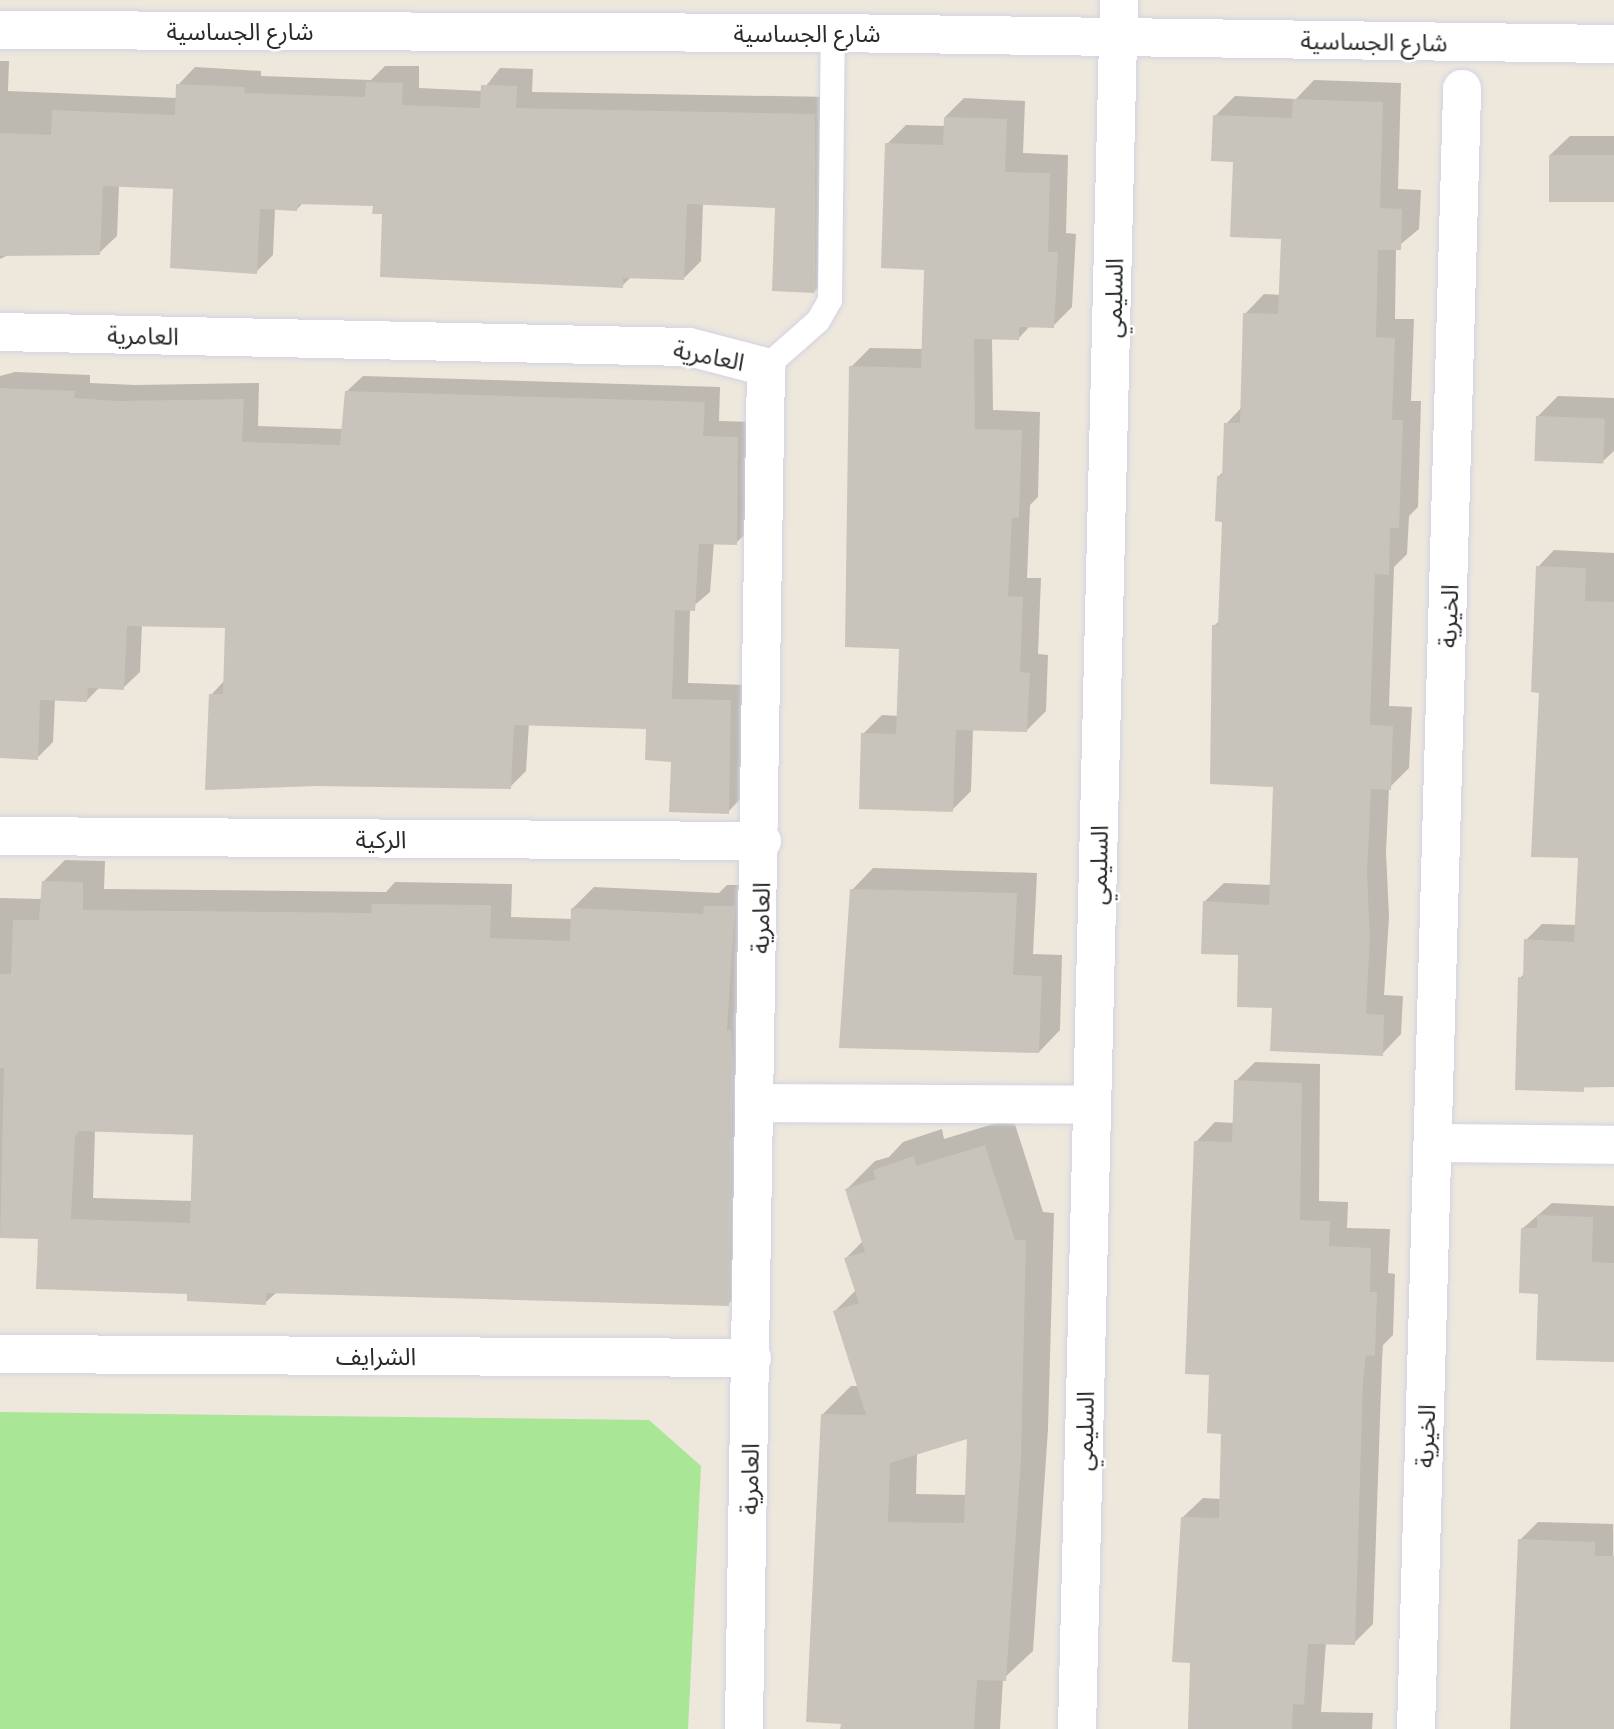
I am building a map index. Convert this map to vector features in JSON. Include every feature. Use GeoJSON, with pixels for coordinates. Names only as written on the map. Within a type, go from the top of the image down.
{"type":"FeatureCollection","features":[{"type":"Feature","properties":{"kind":"street","name":"شارع الجساسية"},"geometry":{"type":"LineString","coordinates":[[0,30],[833,33],[1119,19],[1614,44]]}},
{"type":"Feature","properties":{"kind":"street","name":"السليمي"},"geometry":{"type":"LineString","coordinates":[[1077,1729],[1119,19]]}},
{"type":"Feature","properties":{"kind":"street","name":"الخيرية"},"geometry":{"type":"LineString","coordinates":[[1416,1729],[1462,89]]}},
{"type":"Feature","properties":{"kind":"street","name":"العامرية"},"geometry":{"type":"LineString","coordinates":[[0,332],[689,347],[766,367],[762,841],[744,1729]]}},
{"type":"Feature","properties":{"kind":"street","name":"الركية"},"geometry":{"type":"LineString","coordinates":[[0,836],[762,841]]}},
{"type":"Feature","properties":{"kind":"street"},"geometry":{"type":"LineString","coordinates":[[756,1103],[1092,1105]]}},
{"type":"Feature","properties":{"kind":"street"},"geometry":{"type":"LineString","coordinates":[[1434,1143],[1614,1145]]}},
{"type":"Feature","properties":{"kind":"street","name":"الشرايف"},"geometry":{"type":"LineString","coordinates":[[0,1354],[752,1358]]}},
{"type":"Feature","properties":{"kind":"lane"},"geometry":{"type":"LineString","coordinates":[[766,367],[818,321],[830,300],[833,33]]}},
{"type":"Feature","properties":{"kind":"green space"},"geometry":{"type":"Polygon","coordinates":[[[0,1412],[649,1420],[701,1466],[688,1729],[0,1729],[0,1412]]]}},
{"type":"Feature","properties":{"kind":"building"},"geometry":{"type":"Polygon","coordinates":[[[366,82],[403,83],[402,105],[480,108],[481,85],[517,86],[516,108],[815,114],[815,293],[772,291],[775,208],[687,204],[684,280],[623,278],[623,288],[380,277],[382,214],[372,214],[373,206],[298,204],[297,211],[260,209],[257,274],[170,268],[173,189],[103,186],[100,255],[0,256],[0,133],[51,135],[52,110],[175,115],[176,84],[245,87],[244,93],[365,97],[366,82]]]}},
{"type":"Feature","properties":{"kind":"building"},"geometry":{"type":"Polygon","coordinates":[[[1293,99],[1383,102],[1380,208],[1402,209],[1401,250],[1378,250],[1376,337],[1395,338],[1392,420],[1403,420],[1399,528],[1390,528],[1389,575],[1375,574],[1370,725],[1393,726],[1391,790],[1371,789],[1367,873],[1370,938],[1366,1014],[1384,1015],[1383,1056],[1270,1051],[1272,1008],[1237,1007],[1238,955],[1201,954],[1203,901],[1269,905],[1273,787],[1210,784],[1212,625],[1218,625],[1222,522],[1215,521],[1217,476],[1222,476],[1224,423],[1240,423],[1243,313],[1278,314],[1281,239],[1230,237],[1233,162],[1211,161],[1213,115],[1292,118],[1293,99]]]}},
{"type":"Feature","properties":{"kind":"building"},"geometry":{"type":"Polygon","coordinates":[[[944,117],[1007,119],[1005,172],[1050,173],[1048,252],[1058,252],[1054,328],[1019,327],[1019,340],[974,339],[975,429],[1022,430],[1019,518],[1012,518],[1008,596],[1023,597],[1020,672],[1030,673],[1027,732],[956,730],[953,812],[859,809],[861,733],[896,734],[899,649],[845,647],[849,366],[921,368],[924,270],[881,268],[885,143],[943,145],[944,117]]]}},
{"type":"Feature","properties":{"kind":"building"},"geometry":{"type":"Polygon","coordinates":[[[1549,155],[1614,155],[1614,202],[1549,202],[1549,155]]]}},
{"type":"Feature","properties":{"kind":"building"},"geometry":{"type":"Polygon","coordinates":[[[0,388],[75,391],[74,398],[117,401],[244,399],[242,442],[340,445],[345,391],[705,402],[703,436],[738,437],[737,545],[699,544],[695,611],[675,610],[672,699],[731,700],[729,814],[669,812],[671,762],[645,760],[646,729],[514,725],[511,789],[316,786],[205,790],[209,694],[223,694],[225,628],[127,626],[124,690],[88,688],[87,702],[40,700],[38,760],[0,758],[0,388]]]}},
{"type":"Feature","properties":{"kind":"building"},"geometry":{"type":"Polygon","coordinates":[[[1536,416],[1605,418],[1603,463],[1534,461],[1536,416]]]}},
{"type":"Feature","properties":{"kind":"building"},"geometry":{"type":"Polygon","coordinates":[[[1536,566],[1586,568],[1585,601],[1614,602],[1614,1087],[1584,1087],[1584,1092],[1515,1090],[1518,977],[1523,978],[1524,939],[1574,942],[1578,858],[1531,857],[1539,693],[1531,692],[1536,566]]]}},
{"type":"Feature","properties":{"kind":"building"},"geometry":{"type":"Polygon","coordinates":[[[42,881],[83,882],[83,910],[371,913],[372,904],[491,905],[490,938],[570,941],[571,908],[703,914],[704,906],[735,906],[727,1030],[731,1030],[733,1062],[729,1306],[266,1293],[266,1305],[187,1301],[187,1294],[36,1289],[38,1239],[0,1238],[4,1068],[0,1068],[0,974],[11,974],[13,920],[39,920],[42,881]],[[79,1131],[75,1137],[71,1219],[190,1223],[193,1135],[79,1131]]]}},
{"type":"Feature","properties":{"kind":"building"},"geometry":{"type":"Polygon","coordinates":[[[850,889],[1017,893],[1013,975],[1042,976],[1039,1053],[839,1048],[850,889]]]}},
{"type":"Feature","properties":{"kind":"building"},"geometry":{"type":"Polygon","coordinates":[[[1234,1080],[1302,1083],[1300,1220],[1330,1221],[1329,1246],[1371,1248],[1370,1292],[1377,1292],[1375,1356],[1366,1355],[1363,1381],[1355,1645],[1308,1644],[1304,1705],[1293,1704],[1292,1729],[1188,1729],[1190,1663],[1172,1662],[1181,1517],[1219,1518],[1221,1434],[1207,1433],[1209,1375],[1185,1374],[1194,1141],[1232,1142],[1234,1080]]]}},
{"type":"Feature","properties":{"kind":"building"},"geometry":{"type":"Polygon","coordinates":[[[985,1145],[1015,1240],[1026,1240],[1021,1459],[1006,1681],[977,1680],[974,1729],[840,1729],[841,1724],[806,1722],[821,1414],[866,1415],[833,1311],[859,1303],[844,1258],[865,1252],[845,1189],[876,1179],[873,1170],[914,1156],[916,1166],[985,1145]],[[967,1439],[890,1463],[888,1522],[964,1523],[967,1439]]]}},
{"type":"Feature","properties":{"kind":"building"},"geometry":{"type":"Polygon","coordinates":[[[1537,1215],[1593,1217],[1592,1262],[1614,1263],[1614,1362],[1536,1360],[1538,1294],[1519,1293],[1521,1228],[1537,1228],[1537,1215]]]}},
{"type":"Feature","properties":{"kind":"building"},"geometry":{"type":"Polygon","coordinates":[[[1518,1539],[1595,1542],[1595,1556],[1614,1556],[1614,1729],[1510,1729],[1518,1539]]]}}]}
